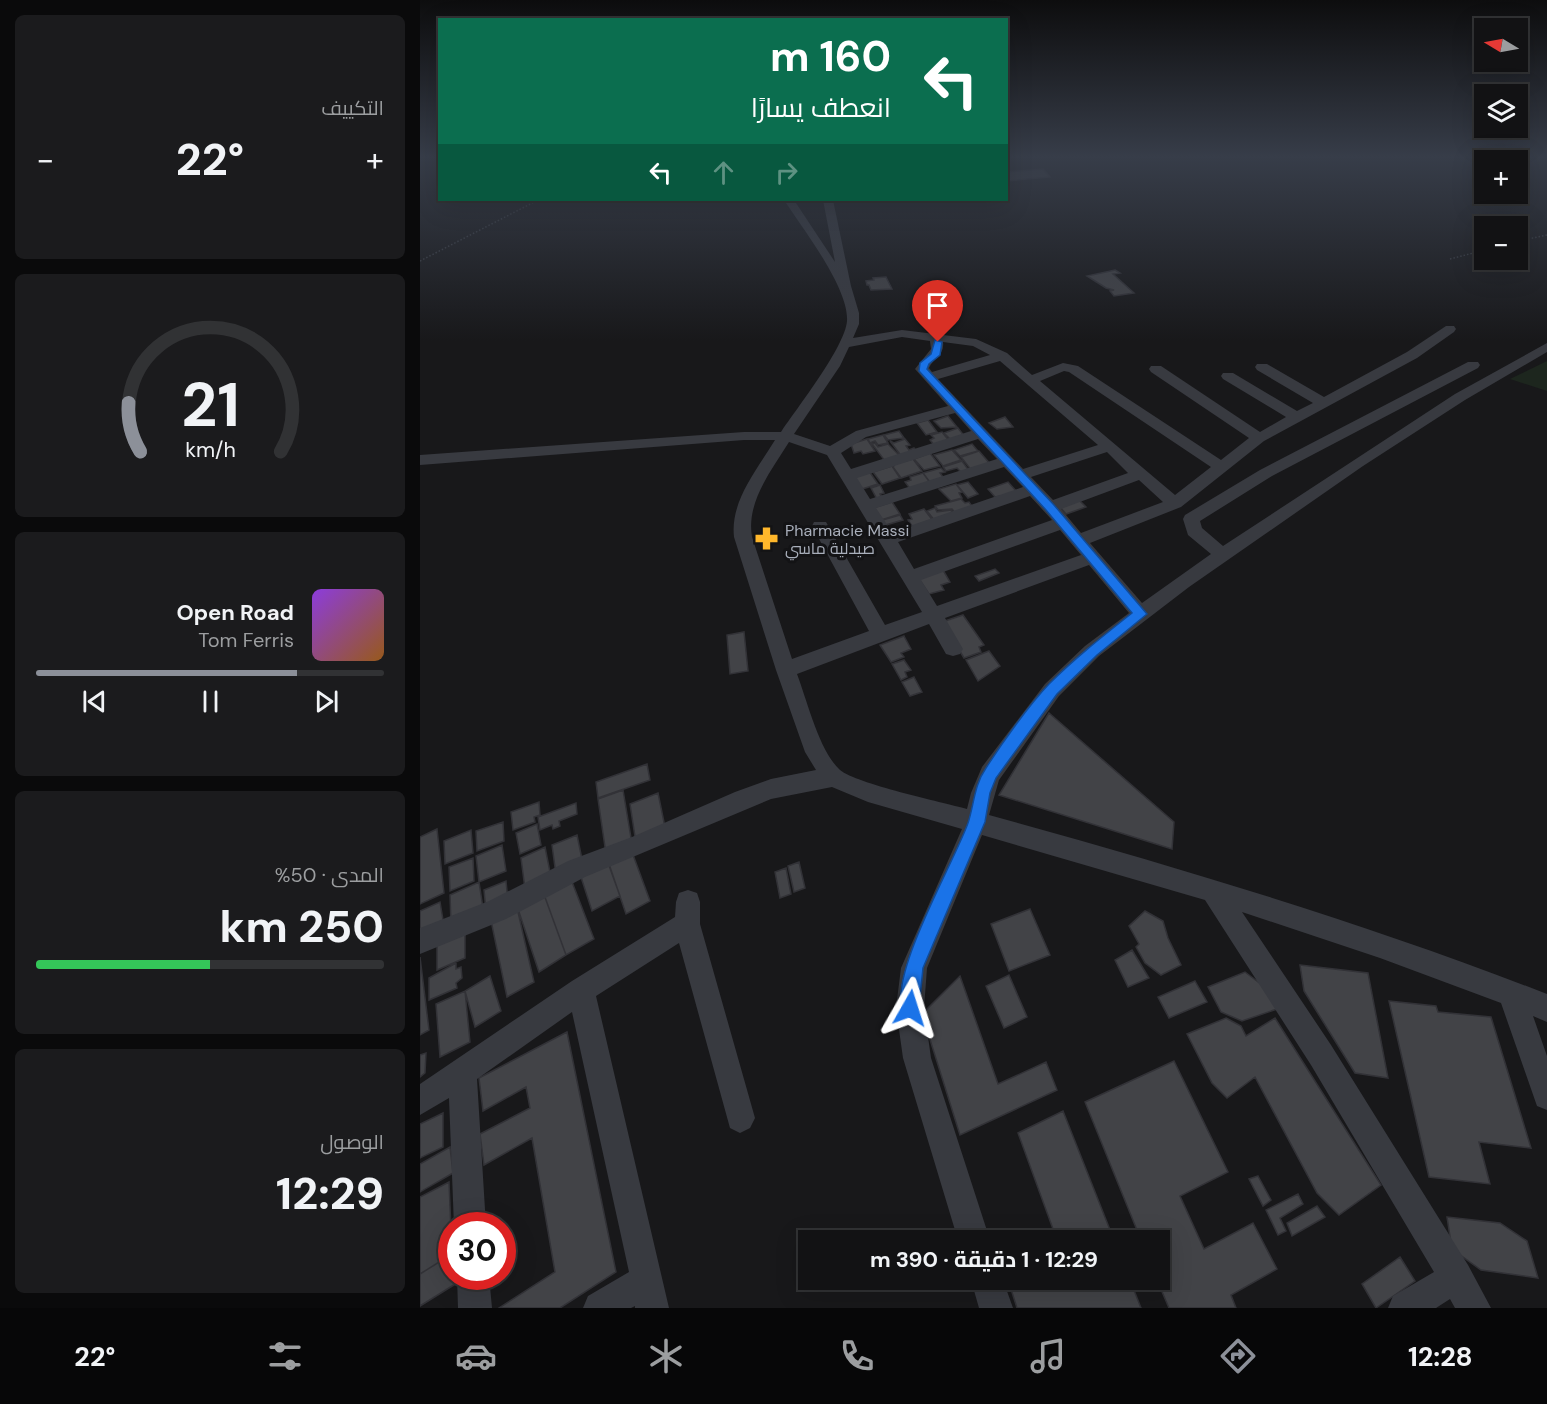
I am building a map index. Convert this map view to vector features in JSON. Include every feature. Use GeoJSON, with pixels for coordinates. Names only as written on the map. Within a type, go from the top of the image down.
{"type":"FeatureCollection","features":[{"type":"Feature","properties":{"kind":"street"},"geometry":{"type":"LineString","coordinates":[[801,219],[845,286]]}},
{"type":"Feature","properties":{"kind":"street"},"geometry":{"type":"LineString","coordinates":[[832,219],[854,319],[833,366],[785,436],[753,489],[741,522],[743,537],[786,670],[816,752],[833,777],[868,792],[1312,920],[1547,1008]]}},
{"type":"Feature","properties":{"kind":"street"},"geometry":{"type":"LineString","coordinates":[[1077,541],[1175,503],[1259,438],[1412,355],[1450,330]]}},
{"type":"Feature","properties":{"kind":"street"},"geometry":{"type":"LineString","coordinates":[[844,344],[892,335],[914,334],[976,344],[1002,356],[1111,446],[1175,503]]}},
{"type":"Feature","properties":{"kind":"street"},"geometry":{"type":"LineString","coordinates":[[933,337],[938,342],[936,355],[922,365],[929,377],[1050,507],[1140,614]]}},
{"type":"Feature","properties":{"kind":"street"},"geometry":{"type":"LineString","coordinates":[[971,1230],[917,1058],[910,1008],[914,968],[976,822],[982,793],[990,774],[1052,690],[1092,651],[1140,614],[1223,555],[1460,397],[1547,347]]}},
{"type":"Feature","properties":{"kind":"street"},"geometry":{"type":"LineString","coordinates":[[929,377],[1002,356]]}},
{"type":"Feature","properties":{"kind":"street"},"geometry":{"type":"LineString","coordinates":[[1223,555],[1194,531],[1191,519],[1276,468],[1473,364]]}},
{"type":"Feature","properties":{"kind":"street"},"geometry":{"type":"LineString","coordinates":[[1031,380],[1063,367],[1073,369],[1222,467]]}},
{"type":"Feature","properties":{"kind":"street"},"geometry":{"type":"LineString","coordinates":[[1262,367],[1325,404]]}},
{"type":"Feature","properties":{"kind":"street"},"geometry":{"type":"LineString","coordinates":[[1156,369],[1259,438]]}},
{"type":"Feature","properties":{"kind":"street"},"geometry":{"type":"LineString","coordinates":[[1228,376],[1298,418]]}},
{"type":"Feature","properties":{"kind":"street"},"geometry":{"type":"LineString","coordinates":[[832,452],[861,434],[957,408]]}},
{"type":"Feature","properties":{"kind":"street"},"geometry":{"type":"LineString","coordinates":[[847,476],[981,433]]}},
{"type":"Feature","properties":{"kind":"street"},"geometry":{"type":"LineString","coordinates":[[420,460],[744,436],[785,436],[832,452],[888,539],[953,649]]}},
{"type":"Feature","properties":{"kind":"street"},"geometry":{"type":"LineString","coordinates":[[1020,476],[1111,446]]}},
{"type":"Feature","properties":{"kind":"street"},"geometry":{"type":"LineString","coordinates":[[865,506],[1007,461]]}},
{"type":"Feature","properties":{"kind":"street"},"geometry":{"type":"LineString","coordinates":[[1050,507],[1135,476],[1137,470]]}},
{"type":"Feature","properties":{"kind":"street"},"geometry":{"type":"LineString","coordinates":[[888,539],[1033,489]]}},
{"type":"Feature","properties":{"kind":"street"},"geometry":{"type":"LineString","coordinates":[[910,577],[1062,523]]}},
{"type":"Feature","properties":{"kind":"street"},"geometry":{"type":"LineString","coordinates":[[820,526],[880,633]]}},
{"type":"Feature","properties":{"kind":"street"},"geometry":{"type":"LineString","coordinates":[[786,670],[880,633],[934,616],[1091,558]]}},
{"type":"Feature","properties":{"kind":"street"},"geometry":{"type":"LineString","coordinates":[[420,941],[497,910],[577,869],[639,845],[743,799],[771,789],[833,777]]}},
{"type":"Feature","properties":{"kind":"street"},"geometry":{"type":"LineString","coordinates":[[1213,890],[1321,1055],[1474,1308]]}},
{"type":"Feature","properties":{"kind":"street"},"geometry":{"type":"LineString","coordinates":[[420,1101],[688,913],[740,1118]]}},
{"type":"Feature","properties":{"kind":"street"},"geometry":{"type":"LineString","coordinates":[[581,990],[649,1294],[600,1308]]}},
{"type":"Feature","properties":{"kind":"street"},"geometry":{"type":"LineString","coordinates":[[1511,993],[1547,1096]]}},
{"type":"Feature","properties":{"kind":"street"},"geometry":{"type":"LineString","coordinates":[[462,1073],[469,1212]]}},
{"type":"Feature","properties":{"kind":"street"},"geometry":{"type":"LineString","coordinates":[[1405,1308],[1456,1277]]}},
{"type":"Feature","properties":{"kind":"street"},"geometry":{"type":"LineString","coordinates":[[474,1290],[475,1308]]}},
{"type":"Feature","properties":{"kind":"street"},"geometry":{"type":"LineString","coordinates":[[990,1290],[996,1308]]}},
{"type":"Feature","properties":{"kind":"path"},"geometry":{"type":"LineString","coordinates":[[420,261],[501,219]]}},
{"type":"Feature","properties":{"kind":"path"},"geometry":{"type":"LineString","coordinates":[[1528,239],[1547,235]]}},
{"type":"Feature","properties":{"kind":"path"},"geometry":{"type":"LineString","coordinates":[[1450,259],[1474,253]]}},
{"type":"Feature","properties":{"kind":"shaded area"},"geometry":{"type":"Polygon","coordinates":[[[1547,361],[1547,391],[1510,379],[1547,361]]]}},
{"type":"Feature","properties":{"kind":"building"},"geometry":{"type":"Polygon","coordinates":[[[1115,270],[1120,273],[1113,274],[1134,293],[1114,296],[1110,291],[1114,290],[1106,288],[1087,276],[1115,270]]]}},
{"type":"Feature","properties":{"kind":"building"},"geometry":{"type":"Polygon","coordinates":[[[886,277],[892,289],[871,290],[867,285],[866,281],[874,280],[873,278],[886,277]]]}},
{"type":"Feature","properties":{"kind":"building"},"geometry":{"type":"Polygon","coordinates":[[[948,416],[957,427],[941,428],[934,421],[948,416]]]}},
{"type":"Feature","properties":{"kind":"building"},"geometry":{"type":"Polygon","coordinates":[[[1005,417],[1013,427],[997,429],[989,423],[1005,417]]]}},
{"type":"Feature","properties":{"kind":"building"},"geometry":{"type":"Polygon","coordinates":[[[928,420],[937,432],[926,435],[917,423],[928,420]]]}},
{"type":"Feature","properties":{"kind":"building"},"geometry":{"type":"Polygon","coordinates":[[[958,428],[965,437],[952,441],[944,433],[958,428]]]}},
{"type":"Feature","properties":{"kind":"building"},"geometry":{"type":"Polygon","coordinates":[[[899,431],[904,438],[888,440],[884,435],[899,431]]]}},
{"type":"Feature","properties":{"kind":"building"},"geometry":{"type":"Polygon","coordinates":[[[942,432],[950,442],[935,446],[930,440],[934,438],[931,435],[942,432]]]}},
{"type":"Feature","properties":{"kind":"building"},"geometry":{"type":"Polygon","coordinates":[[[883,435],[888,443],[878,445],[875,441],[870,443],[868,439],[883,435]]]}},
{"type":"Feature","properties":{"kind":"building"},"geometry":{"type":"Polygon","coordinates":[[[867,439],[875,451],[863,454],[861,451],[854,453],[851,444],[867,439]]]}},
{"type":"Feature","properties":{"kind":"building"},"geometry":{"type":"Polygon","coordinates":[[[905,439],[910,445],[906,446],[909,450],[914,448],[917,452],[902,457],[890,441],[894,443],[905,439]]]}},
{"type":"Feature","properties":{"kind":"building"},"geometry":{"type":"Polygon","coordinates":[[[875,443],[878,447],[888,444],[901,457],[885,461],[872,444],[875,443]]]}},
{"type":"Feature","properties":{"kind":"building"},"geometry":{"type":"Polygon","coordinates":[[[972,444],[978,451],[960,456],[954,450],[972,444]]]}},
{"type":"Feature","properties":{"kind":"building"},"geometry":{"type":"Polygon","coordinates":[[[952,450],[961,460],[943,466],[934,455],[952,450]]]}},
{"type":"Feature","properties":{"kind":"building"},"geometry":{"type":"Polygon","coordinates":[[[979,451],[991,465],[972,471],[961,457],[979,451]]]}},
{"type":"Feature","properties":{"kind":"building"},"geometry":{"type":"Polygon","coordinates":[[[930,453],[940,466],[924,470],[914,459],[930,453]]]}},
{"type":"Feature","properties":{"kind":"building"},"geometry":{"type":"Polygon","coordinates":[[[913,459],[922,471],[901,478],[893,467],[895,464],[913,459]]]}},
{"type":"Feature","properties":{"kind":"building"},"geometry":{"type":"Polygon","coordinates":[[[962,461],[970,472],[963,474],[957,468],[946,471],[943,467],[962,461]]]}},
{"type":"Feature","properties":{"kind":"building"},"geometry":{"type":"Polygon","coordinates":[[[892,466],[900,478],[882,484],[873,472],[892,466]]]}},
{"type":"Feature","properties":{"kind":"building"},"geometry":{"type":"Polygon","coordinates":[[[941,468],[945,472],[940,473],[943,477],[932,485],[923,473],[941,468]]]}},
{"type":"Feature","properties":{"kind":"building"},"geometry":{"type":"Polygon","coordinates":[[[869,471],[878,484],[859,490],[851,477],[869,471]]]}},
{"type":"Feature","properties":{"kind":"building"},"geometry":{"type":"Polygon","coordinates":[[[923,473],[931,484],[911,490],[905,482],[911,480],[910,477],[923,473]]]}},
{"type":"Feature","properties":{"kind":"building"},"geometry":{"type":"Polygon","coordinates":[[[968,482],[978,494],[968,498],[957,485],[968,482]]]}},
{"type":"Feature","properties":{"kind":"building"},"geometry":{"type":"Polygon","coordinates":[[[1008,482],[1018,493],[995,497],[988,489],[1008,482]]]}},
{"type":"Feature","properties":{"kind":"building"},"geometry":{"type":"Polygon","coordinates":[[[956,484],[962,492],[959,493],[962,498],[951,501],[939,489],[956,484]]]}},
{"type":"Feature","properties":{"kind":"building"},"geometry":{"type":"Polygon","coordinates":[[[880,485],[884,493],[880,494],[883,499],[878,501],[871,488],[880,485]]]}},
{"type":"Feature","properties":{"kind":"building"},"geometry":{"type":"Polygon","coordinates":[[[961,499],[965,503],[969,502],[974,509],[956,514],[952,509],[938,510],[935,506],[961,499]]]}},
{"type":"Feature","properties":{"kind":"building"},"geometry":{"type":"Polygon","coordinates":[[[1079,500],[1086,507],[1066,514],[1060,507],[1079,500]]]}},
{"type":"Feature","properties":{"kind":"building"},"geometry":{"type":"Polygon","coordinates":[[[892,502],[900,514],[878,521],[870,509],[892,502]]]}},
{"type":"Feature","properties":{"kind":"building"},"geometry":{"type":"Polygon","coordinates":[[[935,508],[937,512],[951,510],[954,515],[935,521],[927,511],[935,508]]]}},
{"type":"Feature","properties":{"kind":"building"},"geometry":{"type":"Polygon","coordinates":[[[924,509],[934,522],[914,529],[908,520],[912,519],[909,514],[924,509]]]}},
{"type":"Feature","properties":{"kind":"building"},"geometry":{"type":"Polygon","coordinates":[[[900,515],[903,520],[882,526],[879,521],[900,515]]]}},
{"type":"Feature","properties":{"kind":"building"},"geometry":{"type":"Polygon","coordinates":[[[995,569],[999,573],[979,581],[975,576],[995,569]]]}},
{"type":"Feature","properties":{"kind":"building"},"geometry":{"type":"Polygon","coordinates":[[[943,570],[950,582],[941,585],[944,590],[929,594],[919,579],[943,570]]]}},
{"type":"Feature","properties":{"kind":"building"},"geometry":{"type":"Polygon","coordinates":[[[963,615],[984,645],[979,647],[981,652],[964,658],[942,622],[963,615]]]}},
{"type":"Feature","properties":{"kind":"building"},"geometry":{"type":"Polygon","coordinates":[[[744,632],[748,671],[730,674],[727,635],[744,632]]]}},
{"type":"Feature","properties":{"kind":"building"},"geometry":{"type":"Polygon","coordinates":[[[904,636],[911,649],[901,653],[904,657],[891,662],[880,645],[904,636]]]}},
{"type":"Feature","properties":{"kind":"building"},"geometry":{"type":"Polygon","coordinates":[[[989,651],[1000,666],[978,681],[966,660],[989,651]]]}},
{"type":"Feature","properties":{"kind":"building"},"geometry":{"type":"Polygon","coordinates":[[[904,660],[911,670],[905,672],[907,677],[901,680],[892,664],[904,660]]]}},
{"type":"Feature","properties":{"kind":"building"},"geometry":{"type":"Polygon","coordinates":[[[914,677],[922,692],[910,696],[902,682],[914,677]]]}},
{"type":"Feature","properties":{"kind":"building"},"geometry":{"type":"Polygon","coordinates":[[[1049,713],[1174,822],[1172,849],[999,795],[1049,713]]]}},
{"type":"Feature","properties":{"kind":"building"},"geometry":{"type":"Polygon","coordinates":[[[647,764],[650,780],[598,798],[596,782],[647,764]]]}},
{"type":"Feature","properties":{"kind":"building"},"geometry":{"type":"Polygon","coordinates":[[[623,790],[632,844],[606,854],[598,799],[623,790]]]}},
{"type":"Feature","properties":{"kind":"building"},"geometry":{"type":"Polygon","coordinates":[[[658,793],[666,832],[636,843],[630,804],[658,793]]]}},
{"type":"Feature","properties":{"kind":"building"},"geometry":{"type":"Polygon","coordinates":[[[539,802],[540,815],[534,817],[535,822],[513,830],[511,812],[539,802]]]}},
{"type":"Feature","properties":{"kind":"building"},"geometry":{"type":"Polygon","coordinates":[[[576,803],[577,814],[559,821],[560,826],[553,829],[552,825],[540,830],[538,817],[576,803]]]}},
{"type":"Feature","properties":{"kind":"building"},"geometry":{"type":"Polygon","coordinates":[[[503,822],[504,841],[477,851],[476,831],[503,822]]]}},
{"type":"Feature","properties":{"kind":"building"},"geometry":{"type":"Polygon","coordinates":[[[537,824],[541,845],[520,854],[516,833],[537,824]]]}},
{"type":"Feature","properties":{"kind":"building"},"geometry":{"type":"Polygon","coordinates":[[[437,829],[444,893],[420,904],[420,837],[437,829]]]}},
{"type":"Feature","properties":{"kind":"building"},"geometry":{"type":"Polygon","coordinates":[[[471,830],[473,853],[445,864],[444,841],[471,830]]]}},
{"type":"Feature","properties":{"kind":"building"},"geometry":{"type":"Polygon","coordinates":[[[577,835],[583,864],[556,875],[552,845],[577,835]]]}},
{"type":"Feature","properties":{"kind":"building"},"geometry":{"type":"Polygon","coordinates":[[[502,845],[506,871],[479,882],[476,856],[502,845]]]}},
{"type":"Feature","properties":{"kind":"building"},"geometry":{"type":"Polygon","coordinates":[[[545,847],[551,877],[525,889],[521,858],[545,847]]]}},
{"type":"Feature","properties":{"kind":"building"},"geometry":{"type":"Polygon","coordinates":[[[632,852],[650,901],[626,914],[609,864],[632,852]]]}},
{"type":"Feature","properties":{"kind":"building"},"geometry":{"type":"Polygon","coordinates":[[[473,858],[474,881],[450,891],[449,867],[473,858]]]}},
{"type":"Feature","properties":{"kind":"building"},"geometry":{"type":"Polygon","coordinates":[[[607,860],[620,896],[592,911],[580,874],[607,860]]]}},
{"type":"Feature","properties":{"kind":"building"},"geometry":{"type":"Polygon","coordinates":[[[799,862],[805,888],[794,892],[788,866],[799,862]]]}},
{"type":"Feature","properties":{"kind":"building"},"geometry":{"type":"Polygon","coordinates":[[[786,868],[791,894],[780,898],[775,872],[786,868]]]}},
{"type":"Feature","properties":{"kind":"building"},"geometry":{"type":"Polygon","coordinates":[[[569,874],[594,939],[566,955],[542,889],[569,874]]]}},
{"type":"Feature","properties":{"kind":"building"},"geometry":{"type":"Polygon","coordinates":[[[506,881],[508,901],[486,911],[484,890],[506,881]]]}},
{"type":"Feature","properties":{"kind":"building"},"geometry":{"type":"Polygon","coordinates":[[[479,882],[483,908],[451,924],[450,895],[479,882]]]}},
{"type":"Feature","properties":{"kind":"building"},"geometry":{"type":"Polygon","coordinates":[[[542,889],[566,955],[539,972],[516,903],[542,889]]]}},
{"type":"Feature","properties":{"kind":"building"},"geometry":{"type":"Polygon","coordinates":[[[440,902],[443,920],[420,937],[420,911],[440,902]]]}},
{"type":"Feature","properties":{"kind":"building"},"geometry":{"type":"Polygon","coordinates":[[[516,903],[534,982],[507,997],[490,916],[516,903]]]}},
{"type":"Feature","properties":{"kind":"building"},"geometry":{"type":"Polygon","coordinates":[[[1030,909],[1050,955],[1009,971],[991,924],[1030,909]]]}},
{"type":"Feature","properties":{"kind":"building"},"geometry":{"type":"Polygon","coordinates":[[[1145,911],[1163,921],[1168,938],[1181,965],[1161,975],[1145,963],[1136,947],[1139,944],[1129,926],[1145,911]]]}},
{"type":"Feature","properties":{"kind":"building"},"geometry":{"type":"Polygon","coordinates":[[[465,929],[465,958],[437,970],[437,940],[465,929]]]}},
{"type":"Feature","properties":{"kind":"building"},"geometry":{"type":"Polygon","coordinates":[[[1132,950],[1149,978],[1128,987],[1115,960],[1132,950]]]}},
{"type":"Feature","properties":{"kind":"building"},"geometry":{"type":"Polygon","coordinates":[[[420,957],[429,1030],[420,1035],[420,957]]]}},
{"type":"Feature","properties":{"kind":"building"},"geometry":{"type":"Polygon","coordinates":[[[456,963],[456,969],[461,967],[462,978],[456,983],[457,988],[429,1000],[429,978],[456,963]]]}},
{"type":"Feature","properties":{"kind":"building"},"geometry":{"type":"Polygon","coordinates":[[[1300,965],[1368,973],[1388,1078],[1355,1073],[1304,991],[1300,965]]]}},
{"type":"Feature","properties":{"kind":"building"},"geometry":{"type":"Polygon","coordinates":[[[1245,972],[1266,988],[1277,1009],[1242,1021],[1221,1012],[1208,987],[1245,972]]]}},
{"type":"Feature","properties":{"kind":"building"},"geometry":{"type":"Polygon","coordinates":[[[1009,975],[1027,1017],[1004,1028],[986,986],[1009,975]]]}},
{"type":"Feature","properties":{"kind":"building"},"geometry":{"type":"Polygon","coordinates":[[[490,976],[501,1011],[475,1027],[465,991],[490,976]]]}},
{"type":"Feature","properties":{"kind":"building"},"geometry":{"type":"Polygon","coordinates":[[[960,976],[998,1084],[1046,1062],[1057,1090],[960,1135],[922,1014],[960,976]]]}},
{"type":"Feature","properties":{"kind":"building"},"geometry":{"type":"Polygon","coordinates":[[[1195,981],[1207,1002],[1169,1018],[1158,997],[1195,981]]]}},
{"type":"Feature","properties":{"kind":"building"},"geometry":{"type":"Polygon","coordinates":[[[465,991],[470,1042],[440,1057],[436,1004],[465,991]]]}},
{"type":"Feature","properties":{"kind":"building"},"geometry":{"type":"Polygon","coordinates":[[[1389,1001],[1436,1006],[1438,1012],[1491,1017],[1531,1148],[1479,1142],[1490,1184],[1429,1177],[1389,1001]]]}},
{"type":"Feature","properties":{"kind":"building"},"geometry":{"type":"Polygon","coordinates":[[[1226,1018],[1241,1026],[1246,1036],[1275,1018],[1381,1185],[1339,1215],[1317,1193],[1255,1077],[1227,1098],[1212,1083],[1187,1034],[1226,1018]]]}},
{"type":"Feature","properties":{"kind":"building"},"geometry":{"type":"Polygon","coordinates":[[[567,1032],[616,1272],[560,1308],[499,1308],[555,1272],[532,1138],[484,1165],[480,1134],[530,1108],[526,1087],[483,1111],[479,1078],[567,1032]]]}},
{"type":"Feature","properties":{"kind":"building"},"geometry":{"type":"Polygon","coordinates":[[[426,1053],[425,1073],[420,1077],[420,1055],[426,1053]]]}},
{"type":"Feature","properties":{"kind":"building"},"geometry":{"type":"Polygon","coordinates":[[[1174,1061],[1228,1172],[1180,1196],[1204,1249],[1253,1223],[1277,1269],[1231,1295],[1236,1308],[1169,1308],[1161,1290],[1170,1290],[1170,1230],[1137,1230],[1085,1102],[1174,1061]]]}},
{"type":"Feature","properties":{"kind":"building"},"geometry":{"type":"Polygon","coordinates":[[[1063,1111],[1110,1230],[1053,1230],[1018,1133],[1063,1111]]]}},
{"type":"Feature","properties":{"kind":"building"},"geometry":{"type":"Polygon","coordinates":[[[443,1113],[443,1147],[420,1158],[420,1124],[443,1113]]]}},
{"type":"Feature","properties":{"kind":"building"},"geometry":{"type":"Polygon","coordinates":[[[450,1147],[453,1173],[420,1192],[420,1164],[450,1147]]]}},
{"type":"Feature","properties":{"kind":"building"},"geometry":{"type":"Polygon","coordinates":[[[1258,1176],[1271,1200],[1263,1206],[1249,1179],[1258,1176]]]}},
{"type":"Feature","properties":{"kind":"building"},"geometry":{"type":"Polygon","coordinates":[[[449,1182],[450,1212],[438,1212],[438,1263],[420,1274],[420,1197],[449,1182]]]}},
{"type":"Feature","properties":{"kind":"building"},"geometry":{"type":"Polygon","coordinates":[[[1298,1194],[1303,1204],[1280,1218],[1286,1231],[1278,1235],[1266,1210],[1298,1194]]]}},
{"type":"Feature","properties":{"kind":"building"},"geometry":{"type":"Polygon","coordinates":[[[1317,1206],[1325,1217],[1292,1236],[1287,1223],[1317,1206]]]}},
{"type":"Feature","properties":{"kind":"building"},"geometry":{"type":"Polygon","coordinates":[[[1447,1217],[1500,1223],[1527,1241],[1538,1278],[1481,1270],[1452,1249],[1447,1217]]]}},
{"type":"Feature","properties":{"kind":"building"},"geometry":{"type":"Polygon","coordinates":[[[1400,1257],[1415,1281],[1376,1308],[1362,1284],[1400,1257]]]}},
{"type":"Feature","properties":{"kind":"building"},"geometry":{"type":"Polygon","coordinates":[[[438,1263],[438,1290],[446,1290],[420,1306],[420,1274],[438,1263]]]}},
{"type":"Feature","properties":{"kind":"building"},"geometry":{"type":"Polygon","coordinates":[[[1011,1290],[1134,1290],[1141,1308],[1017,1308],[1011,1290]]]}},
{"type":"Feature","properties":{"kind":"place","name":"Pharmacie Massi صيدلية ماسي"},"geometry":{"type":"Point","coordinates":[767,539]}},
{"type":"Feature","properties":{"kind":"route"},"geometry":{"type":"LineString","coordinates":[[910,1008],[914,968],[976,822],[982,793],[990,774],[1052,690],[1092,651],[1140,614],[1050,507],[922,369],[922,365],[936,355],[938,342]]}}]}
